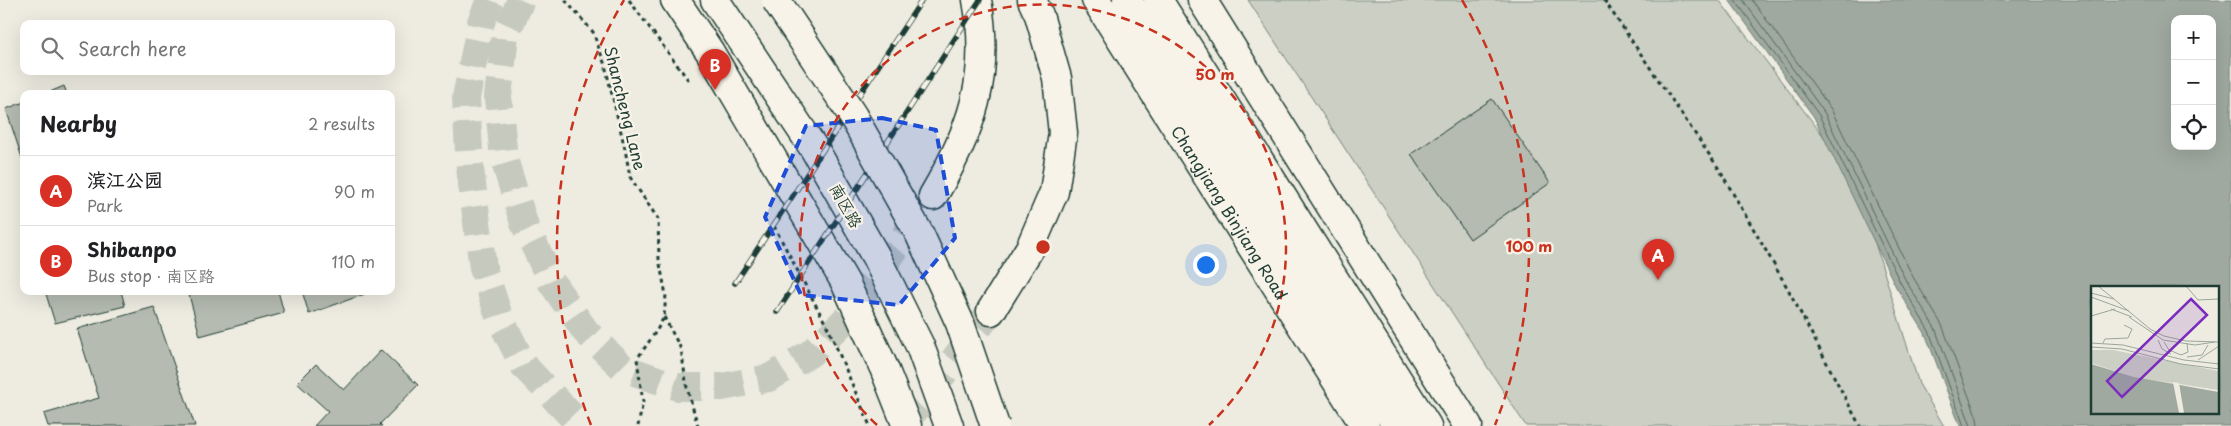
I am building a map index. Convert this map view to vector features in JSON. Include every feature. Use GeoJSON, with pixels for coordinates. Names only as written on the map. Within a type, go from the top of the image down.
{"type":"FeatureCollection","features":[{"type":"Feature","properties":{"kind":"main road"},"geometry":{"type":"LineString","coordinates":[[675,0],[710,52],[845,282],[884,368],[907,426]]}},
{"type":"Feature","properties":{"kind":"main road","name":"南区路"},"geometry":{"type":"LineString","coordinates":[[715,0],[816,150],[876,257],[920,346],[949,426]]}},
{"type":"Feature","properties":{"kind":"main road"},"geometry":{"type":"LineString","coordinates":[[776,0],[853,116],[920,235],[960,323],[995,426]]}},
{"type":"Feature","properties":{"kind":"main road"},"geometry":{"type":"LineString","coordinates":[[933,196],[955,158],[974,111],[982,69],[982,27],[977,0]]}},
{"type":"Feature","properties":{"kind":"main road"},"geometry":{"type":"LineString","coordinates":[[991,311],[1030,248],[1054,192],[1063,133],[1056,78],[1039,15],[1032,0]]}},
{"type":"Feature","properties":{"kind":"main road","name":"Changjiang Binjiang Road"},"geometry":{"type":"LineString","coordinates":[[1096,0],[1365,426]]}},
{"type":"Feature","properties":{"kind":"main road"},"geometry":{"type":"LineString","coordinates":[[1127,0],[1426,426]]}},
{"type":"Feature","properties":{"kind":"main road"},"geometry":{"type":"LineString","coordinates":[[1158,0],[1397,426]]}},
{"type":"Feature","properties":{"kind":"main road"},"geometry":{"type":"LineString","coordinates":[[1202,0],[1468,426]]}},
{"type":"Feature","properties":{"kind":"path","name":"Shancheng Lane"},"geometry":{"type":"LineString","coordinates":[[564,0],[593,32],[605,64],[630,177],[658,219],[658,258],[666,295],[664,317],[658,330],[637,359],[643,402],[638,426]]}},
{"type":"Feature","properties":{"kind":"path"},"geometry":{"type":"LineString","coordinates":[[629,0],[694,89]]}},
{"type":"Feature","properties":{"kind":"path"},"geometry":{"type":"LineString","coordinates":[[1604,0],[1719,169],[1788,289],[1860,426]]}},
{"type":"Feature","properties":{"kind":"path"},"geometry":{"type":"LineString","coordinates":[[770,220],[829,330],[870,426]]}},
{"type":"Feature","properties":{"kind":"path"},"geometry":{"type":"LineString","coordinates":[[664,317],[681,349],[687,388],[698,426]]}},
{"type":"Feature","properties":{"kind":"highlighted area"},"geometry":{"type":"Polygon","coordinates":[[[882,118],[936,130],[955,238],[899,305],[801,295],[765,217],[806,126],[882,118]]]}},
{"type":"Feature","properties":{"kind":"shaded area"},"geometry":{"type":"Polygon","coordinates":[[[1248,0],[1719,0],[1854,176],[1919,384],[1944,426],[1526,426],[1248,0]]]}},
{"type":"Feature","properties":{"kind":"water"},"geometry":{"type":"Polygon","coordinates":[[[1729,0],[2231,0],[2231,426],[1960,426],[1925,333],[1896,287],[1814,117],[1729,0]]]}},
{"type":"Feature","properties":{"kind":"building"},"geometry":{"type":"Polygon","coordinates":[[[64,86],[66,90],[54,90],[64,86]]]}},
{"type":"Feature","properties":{"kind":"building"},"geometry":{"type":"Polygon","coordinates":[[[1492,99],[1550,183],[1470,239],[1411,154],[1492,99]]]}},
{"type":"Feature","properties":{"kind":"building"},"geometry":{"type":"Polygon","coordinates":[[[20,104],[20,152],[6,109],[20,104]]]}},
{"type":"Feature","properties":{"kind":"building"},"geometry":{"type":"Polygon","coordinates":[[[46,295],[122,295],[125,306],[55,323],[46,295]]]}},
{"type":"Feature","properties":{"kind":"building"},"geometry":{"type":"Polygon","coordinates":[[[189,295],[279,295],[284,313],[200,336],[189,295]]]}},
{"type":"Feature","properties":{"kind":"building"},"geometry":{"type":"Polygon","coordinates":[[[303,295],[362,295],[309,314],[303,295]]]}},
{"type":"Feature","properties":{"kind":"building"},"geometry":{"type":"Polygon","coordinates":[[[154,307],[195,426],[48,426],[44,414],[99,398],[77,329],[154,307]]]}},
{"type":"Feature","properties":{"kind":"building"},"geometry":{"type":"Polygon","coordinates":[[[381,350],[418,385],[380,424],[382,426],[314,426],[328,411],[297,383],[316,364],[344,390],[381,350]]]}},
{"type":"Feature","properties":{"kind":"tunnel"},"geometry":{"type":"LineString","coordinates":[[490,0],[481,22],[466,98],[470,169],[483,268],[500,319],[524,366],[581,426]]}},
{"type":"Feature","properties":{"kind":"tunnel"},"geometry":{"type":"LineString","coordinates":[[521,0],[505,35],[498,97],[504,159],[524,223],[552,283],[586,332],[623,368],[678,387],[722,387],[769,378],[811,353],[845,320],[933,196]]}},
{"type":"Feature","properties":{"kind":"tunnel"},"geometry":{"type":"LineString","coordinates":[[901,426],[922,402],[991,311]]}},
{"type":"Feature","properties":{"kind":"railway"},"geometry":{"type":"LineString","coordinates":[[735,283],[922,0]]}},
{"type":"Feature","properties":{"kind":"railway"},"geometry":{"type":"LineString","coordinates":[[777,312],[980,0]]}},
{"type":"Feature","properties":{"kind":"place","name":"Shibanpo"},"geometry":{"type":"Point","coordinates":[715,90]}},
{"type":"Feature","properties":{"kind":"place","name":"滨江公园"},"geometry":{"type":"Point","coordinates":[1658,280]}}]}
